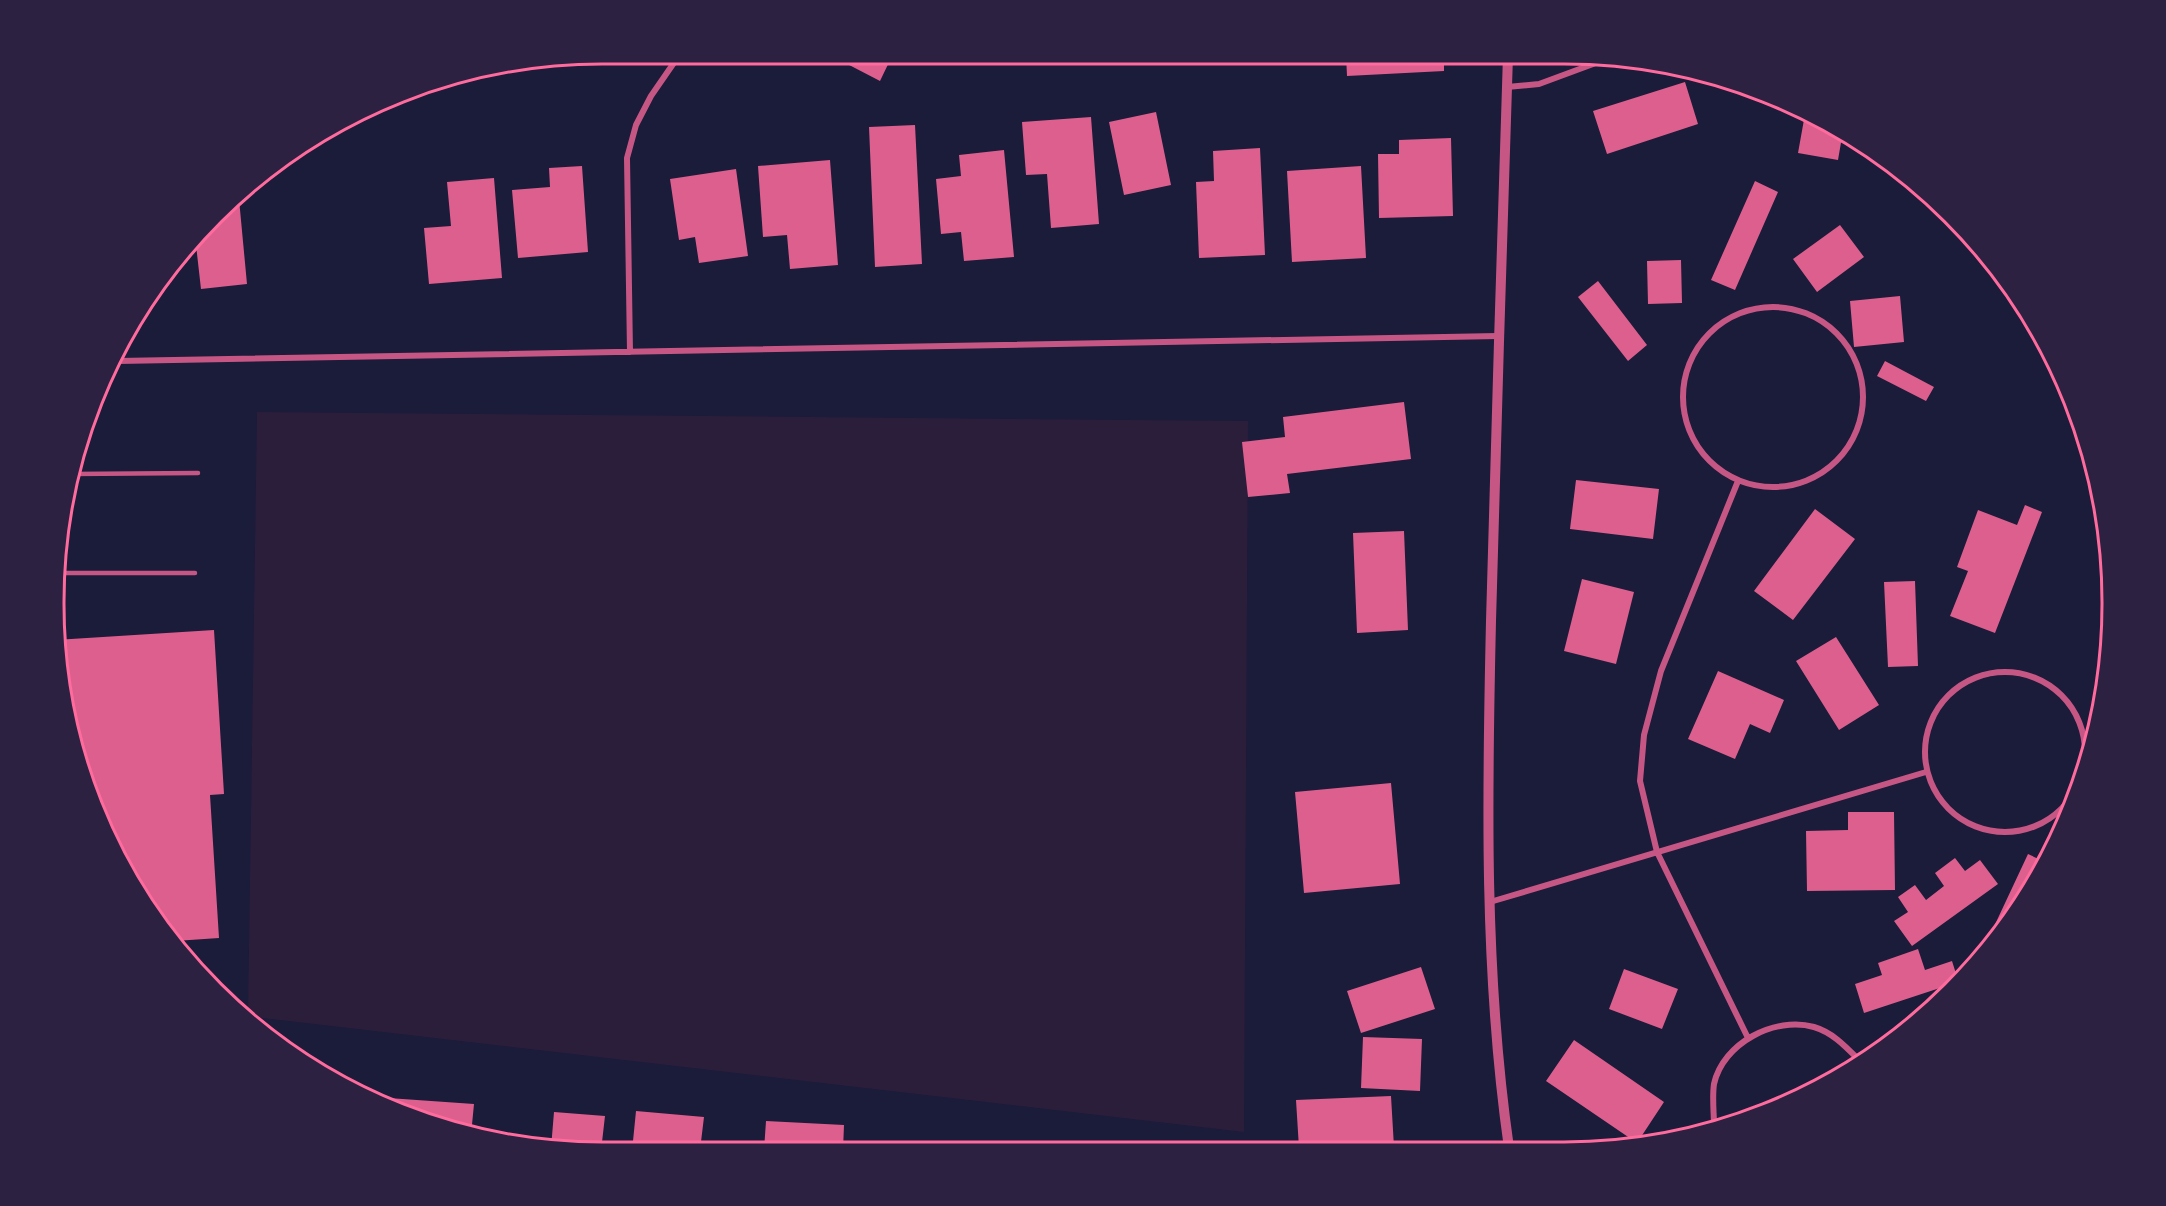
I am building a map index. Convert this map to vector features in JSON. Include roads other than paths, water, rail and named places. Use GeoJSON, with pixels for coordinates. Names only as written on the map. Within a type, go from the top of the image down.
{"type":"FeatureCollection","features":[{"type":"Feature","properties":{"kind":"street"},"geometry":{"type":"LineString","coordinates":[[630,352],[627,158],[636,125],[651,96],[673,64]]}},
{"type":"Feature","properties":{"kind":"street"},"geometry":{"type":"LineString","coordinates":[[1508,64],[1489,698],[1490,902],[1500,1086],[1508,1142]]}},
{"type":"Feature","properties":{"kind":"street"},"geometry":{"type":"LineString","coordinates":[[1507,87],[1539,84],[1589,65]]}},
{"type":"Feature","properties":{"kind":"street"},"geometry":{"type":"LineString","coordinates":[[1767,305],[1821,318],[1853,351],[1866,391],[1856,438],[1821,475],[1772,488],[1738,481],[1712,465],[1693,441],[1683,411],[1683,384],[1692,355],[1719,323],[1767,305]]}},
{"type":"Feature","properties":{"kind":"street"},"geometry":{"type":"LineString","coordinates":[[122,361],[1498,336]]}},
{"type":"Feature","properties":{"kind":"street"},"geometry":{"type":"LineString","coordinates":[[1738,481],[1661,671],[1644,735],[1640,781],[1657,852],[1748,1038]]}},
{"type":"Feature","properties":{"kind":"street"},"geometry":{"type":"LineString","coordinates":[[2061,810],[2034,827],[2003,833],[1966,823],[1938,799],[1926,772],[1927,729],[1937,706],[1959,685],[1993,672],[2025,673],[2051,685],[2074,709],[2084,736]]}},
{"type":"Feature","properties":{"kind":"street"},"geometry":{"type":"LineString","coordinates":[[1490,902],[1926,772]]}},
{"type":"Feature","properties":{"kind":"street"},"geometry":{"type":"LineString","coordinates":[[1714,1119],[1714,1084],[1724,1061],[1748,1038],[1781,1025],[1813,1027],[1839,1039],[1855,1055]]}},
{"type":"Feature","properties":{"kind":"lane"},"geometry":{"type":"LineString","coordinates":[[81,474],[198,473]]}},
{"type":"Feature","properties":{"kind":"lane"},"geometry":{"type":"LineString","coordinates":[[66,573],[195,573]]}}]}
